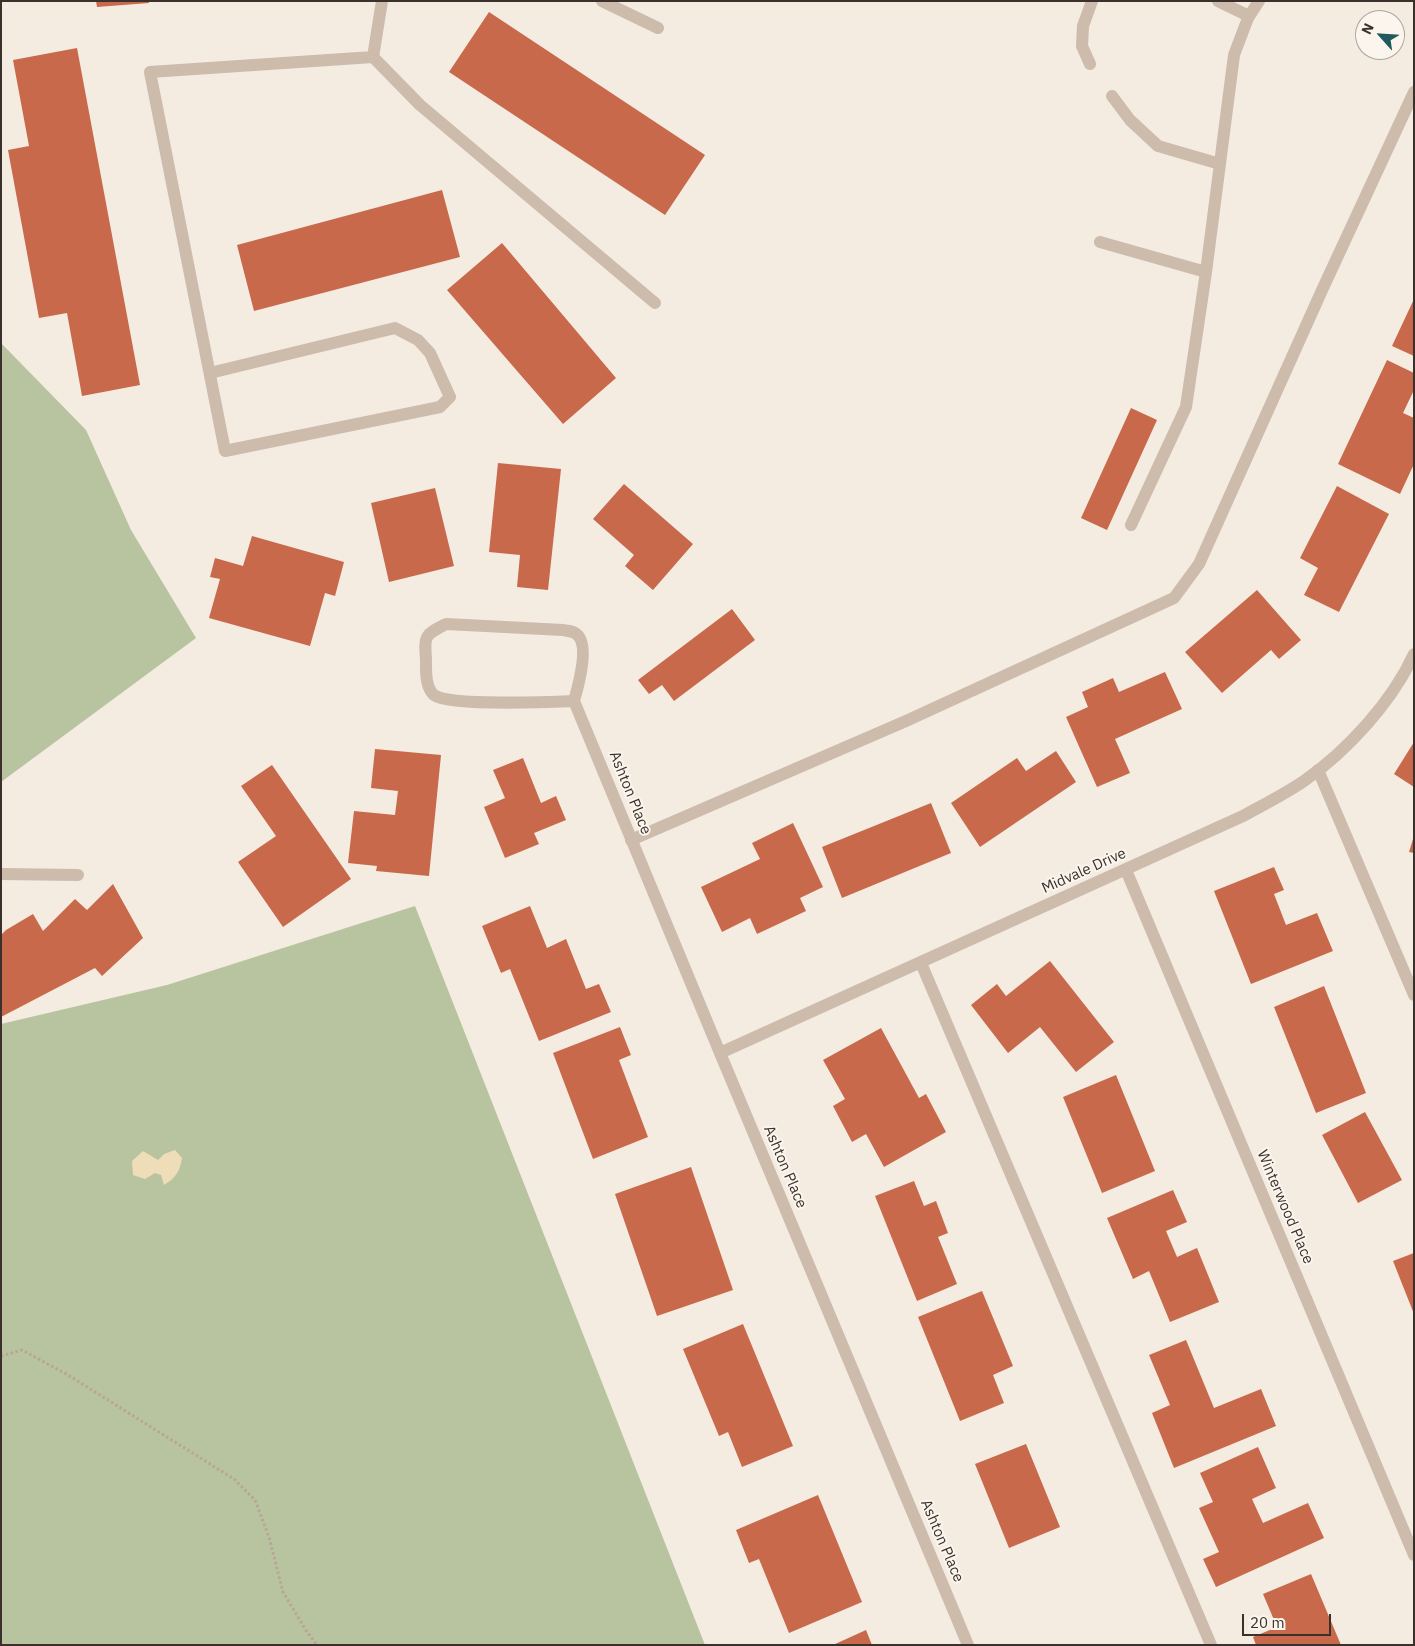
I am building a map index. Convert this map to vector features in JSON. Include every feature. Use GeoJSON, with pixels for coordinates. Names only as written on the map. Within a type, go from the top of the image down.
{"type":"FeatureCollection","features":[{"type":"Feature","properties":{"kind":"street"},"geometry":{"type":"LineString","coordinates":[[373,57],[382,1]]}},
{"type":"Feature","properties":{"kind":"street"},"geometry":{"type":"LineString","coordinates":[[602,1],[658,28]]}},
{"type":"Feature","properties":{"kind":"street"},"geometry":{"type":"LineString","coordinates":[[1090,64],[1082,46],[1082,39],[1083,26],[1092,1]]}},
{"type":"Feature","properties":{"kind":"street"},"geometry":{"type":"LineString","coordinates":[[1218,1],[1249,16]]}},
{"type":"Feature","properties":{"kind":"street"},"geometry":{"type":"LineString","coordinates":[[1131,525],[1186,408],[1206,272],[1234,54],[1249,16],[1258,1]]}},
{"type":"Feature","properties":{"kind":"street"},"geometry":{"type":"LineString","coordinates":[[210,373],[395,328],[418,340],[430,353],[450,397],[440,407],[225,451],[150,72],[373,57],[420,105],[655,303]]}},
{"type":"Feature","properties":{"kind":"street"},"geometry":{"type":"LineString","coordinates":[[632,840],[906,721],[1174,598],[1199,564],[1323,288],[1414,92]]}},
{"type":"Feature","properties":{"kind":"street"},"geometry":{"type":"LineString","coordinates":[[1112,96],[1130,120],[1158,146],[1220,164]]}},
{"type":"Feature","properties":{"kind":"street"},"geometry":{"type":"LineString","coordinates":[[1100,242],[1206,272]]}},
{"type":"Feature","properties":{"kind":"street"},"geometry":{"type":"LineString","coordinates":[[446,624],[563,630],[576,633],[582,642],[582,671],[574,702],[457,702],[436,696],[430,690],[427,681],[424,643],[429,633],[446,624]]}},
{"type":"Feature","properties":{"kind":"street","name":"Midvale Drive"},"geometry":{"type":"LineString","coordinates":[[720,1053],[1243,816],[1303,782],[1333,758],[1361,730],[1386,700],[1414,654]]}},
{"type":"Feature","properties":{"kind":"street","name":"Ashton Place"},"geometry":{"type":"LineString","coordinates":[[574,702],[968,1645]]}},
{"type":"Feature","properties":{"kind":"street"},"geometry":{"type":"LineString","coordinates":[[1318,770],[1414,995]]}},
{"type":"Feature","properties":{"kind":"street","name":"Winterwood Place"},"geometry":{"type":"LineString","coordinates":[[1126,870],[1414,1555]]}},
{"type":"Feature","properties":{"kind":"street"},"geometry":{"type":"LineString","coordinates":[[1,874],[78,875]]}},
{"type":"Feature","properties":{"kind":"street"},"geometry":{"type":"LineString","coordinates":[[921,963],[1211,1645]]}},
{"type":"Feature","properties":{"kind":"path"},"geometry":{"type":"LineString","coordinates":[[1,1356],[22,1350],[68,1376],[234,1479],[255,1500],[269,1537],[283,1592],[317,1645]]}},
{"type":"Feature","properties":{"kind":"green space"},"geometry":{"type":"Polygon","coordinates":[[[1,343],[86,430],[131,530],[196,638],[1,782],[1,343]]]}},
{"type":"Feature","properties":{"kind":"green space"},"geometry":{"type":"Polygon","coordinates":[[[415,906],[705,1645],[1,1645],[1,1024],[167,985],[415,906]]]}},
{"type":"Feature","properties":{"kind":"sand"},"geometry":{"type":"Polygon","coordinates":[[[175,1150],[182,1158],[180,1167],[172,1180],[164,1185],[161,1175],[155,1173],[145,1179],[133,1175],[132,1161],[143,1151],[158,1160],[164,1154],[175,1150]]]}},
{"type":"Feature","properties":{"kind":"building"},"geometry":{"type":"Polygon","coordinates":[[[96,1],[149,1],[149,3],[97,7],[96,1]]]}},
{"type":"Feature","properties":{"kind":"building"},"geometry":{"type":"Polygon","coordinates":[[[489,12],[705,155],[665,215],[449,72],[489,12]]]}},
{"type":"Feature","properties":{"kind":"building"},"geometry":{"type":"Polygon","coordinates":[[[77,48],[140,385],[82,396],[67,313],[39,318],[8,150],[29,146],[13,60],[77,48]]]}},
{"type":"Feature","properties":{"kind":"building"},"geometry":{"type":"Polygon","coordinates":[[[442,190],[460,257],[254,311],[237,245],[442,190]]]}},
{"type":"Feature","properties":{"kind":"building"},"geometry":{"type":"Polygon","coordinates":[[[502,243],[616,378],[563,424],[447,290],[502,243]]]}},
{"type":"Feature","properties":{"kind":"building"},"geometry":{"type":"Polygon","coordinates":[[[1414,299],[1414,356],[1392,346],[1414,299]]]}},
{"type":"Feature","properties":{"kind":"building"},"geometry":{"type":"Polygon","coordinates":[[[1387,360],[1414,373],[1414,390],[1403,413],[1414,418],[1414,464],[1400,494],[1338,464],[1387,360]]]}},
{"type":"Feature","properties":{"kind":"building"},"geometry":{"type":"Polygon","coordinates":[[[1131,408],[1157,420],[1107,530],[1081,518],[1131,408]]]}},
{"type":"Feature","properties":{"kind":"building"},"geometry":{"type":"Polygon","coordinates":[[[498,463],[561,469],[548,590],[517,587],[520,555],[489,552],[498,463]]]}},
{"type":"Feature","properties":{"kind":"building"},"geometry":{"type":"Polygon","coordinates":[[[624,484],[693,544],[653,590],[625,566],[634,555],[593,519],[624,484]]]}},
{"type":"Feature","properties":{"kind":"building"},"geometry":{"type":"Polygon","coordinates":[[[1337,486],[1389,514],[1339,612],[1304,595],[1318,568],[1300,558],[1337,486]]]}},
{"type":"Feature","properties":{"kind":"building"},"geometry":{"type":"Polygon","coordinates":[[[435,488],[454,566],[389,582],[371,503],[435,488]]]}},
{"type":"Feature","properties":{"kind":"building"},"geometry":{"type":"Polygon","coordinates":[[[252,536],[344,562],[335,596],[325,593],[310,646],[209,618],[220,579],[210,577],[215,558],[243,566],[252,536]]]}},
{"type":"Feature","properties":{"kind":"building"},"geometry":{"type":"Polygon","coordinates":[[[1257,590],[1301,640],[1279,659],[1271,650],[1222,693],[1185,652],[1257,590]]]}},
{"type":"Feature","properties":{"kind":"building"},"geometry":{"type":"Polygon","coordinates":[[[732,609],[755,640],[674,701],[662,685],[649,694],[638,680],[732,609]]]}},
{"type":"Feature","properties":{"kind":"building"},"geometry":{"type":"Polygon","coordinates":[[[1165,672],[1182,709],[1115,739],[1130,773],[1097,787],[1066,717],[1088,707],[1082,692],[1113,678],[1119,692],[1165,672]]]}},
{"type":"Feature","properties":{"kind":"building"},"geometry":{"type":"Polygon","coordinates":[[[1414,742],[1414,787],[1394,774],[1414,742]]]}},
{"type":"Feature","properties":{"kind":"building"},"geometry":{"type":"Polygon","coordinates":[[[375,749],[441,755],[429,876],[376,871],[377,866],[348,863],[354,811],[395,815],[398,791],[371,788],[375,749]]]}},
{"type":"Feature","properties":{"kind":"building"},"geometry":{"type":"Polygon","coordinates":[[[1056,751],[1076,782],[980,847],[951,803],[1017,758],[1026,771],[1056,751]]]}},
{"type":"Feature","properties":{"kind":"building"},"geometry":{"type":"Polygon","coordinates":[[[523,758],[541,803],[556,796],[566,820],[534,833],[539,844],[505,858],[484,807],[505,798],[493,770],[523,758]]]}},
{"type":"Feature","properties":{"kind":"building"},"geometry":{"type":"Polygon","coordinates":[[[272,765],[351,879],[283,927],[238,862],[276,836],[241,786],[272,765]]]}},
{"type":"Feature","properties":{"kind":"building"},"geometry":{"type":"Polygon","coordinates":[[[931,803],[951,853],[842,898],[822,847],[931,803]]]}},
{"type":"Feature","properties":{"kind":"building"},"geometry":{"type":"Polygon","coordinates":[[[793,823],[823,887],[800,898],[806,911],[757,934],[750,918],[722,932],[701,887],[760,859],[752,843],[793,823]]]}},
{"type":"Feature","properties":{"kind":"building"},"geometry":{"type":"Polygon","coordinates":[[[1414,839],[1414,853],[1409,852],[1414,839]]]}},
{"type":"Feature","properties":{"kind":"building"},"geometry":{"type":"Polygon","coordinates":[[[1274,867],[1284,890],[1274,894],[1286,925],[1317,913],[1333,951],[1251,984],[1214,891],[1274,867]]]}},
{"type":"Feature","properties":{"kind":"building"},"geometry":{"type":"Polygon","coordinates":[[[113,884],[143,938],[102,976],[95,968],[1,1017],[1,935],[33,914],[43,931],[75,899],[87,910],[113,884]]]}},
{"type":"Feature","properties":{"kind":"building"},"geometry":{"type":"Polygon","coordinates":[[[530,906],[547,948],[566,939],[586,989],[599,984],[611,1012],[539,1041],[510,969],[501,973],[482,926],[530,906]]]}},
{"type":"Feature","properties":{"kind":"building"},"geometry":{"type":"Polygon","coordinates":[[[1050,961],[1114,1042],[1076,1072],[1040,1027],[1008,1053],[971,1005],[997,984],[1006,996],[1050,961]]]}},
{"type":"Feature","properties":{"kind":"building"},"geometry":{"type":"Polygon","coordinates":[[[1324,986],[1366,1093],[1316,1113],[1274,1007],[1324,986]]]}},
{"type":"Feature","properties":{"kind":"building"},"geometry":{"type":"Polygon","coordinates":[[[620,1027],[631,1055],[619,1060],[648,1137],[593,1159],[553,1053],[620,1027]]]}},
{"type":"Feature","properties":{"kind":"building"},"geometry":{"type":"Polygon","coordinates":[[[881,1028],[919,1098],[926,1094],[946,1132],[884,1167],[866,1134],[852,1142],[833,1106],[845,1099],[823,1060],[881,1028]]]}},
{"type":"Feature","properties":{"kind":"building"},"geometry":{"type":"Polygon","coordinates":[[[1116,1075],[1155,1171],[1102,1193],[1063,1097],[1116,1075]]]}},
{"type":"Feature","properties":{"kind":"building"},"geometry":{"type":"Polygon","coordinates":[[[1365,1112],[1402,1180],[1358,1203],[1322,1135],[1365,1112]]]}},
{"type":"Feature","properties":{"kind":"building"},"geometry":{"type":"Polygon","coordinates":[[[691,1167],[733,1290],[657,1316],[615,1194],[691,1167]]]}},
{"type":"Feature","properties":{"kind":"building"},"geometry":{"type":"Polygon","coordinates":[[[914,1181],[924,1206],[936,1201],[948,1233],[938,1237],[957,1284],[917,1301],[875,1196],[914,1181]]]}},
{"type":"Feature","properties":{"kind":"building"},"geometry":{"type":"Polygon","coordinates":[[[1173,1190],[1187,1222],[1166,1231],[1177,1257],[1197,1248],[1219,1302],[1170,1322],[1149,1271],[1133,1279],[1107,1218],[1173,1190]]]}},
{"type":"Feature","properties":{"kind":"building"},"geometry":{"type":"Polygon","coordinates":[[[1414,1253],[1414,1314],[1393,1261],[1414,1253]]]}},
{"type":"Feature","properties":{"kind":"building"},"geometry":{"type":"Polygon","coordinates":[[[982,1291],[1013,1366],[993,1375],[1004,1403],[960,1421],[918,1317],[982,1291]]]}},
{"type":"Feature","properties":{"kind":"building"},"geometry":{"type":"Polygon","coordinates":[[[743,1324],[793,1446],[742,1467],[728,1432],[719,1436],[683,1349],[743,1324]]]}},
{"type":"Feature","properties":{"kind":"building"},"geometry":{"type":"Polygon","coordinates":[[[1186,1340],[1214,1408],[1261,1389],[1276,1426],[1174,1468],[1152,1413],[1170,1405],[1149,1355],[1186,1340]]]}},
{"type":"Feature","properties":{"kind":"building"},"geometry":{"type":"Polygon","coordinates":[[[1026,1444],[1060,1527],[1009,1548],[975,1464],[1026,1444]]]}},
{"type":"Feature","properties":{"kind":"building"},"geometry":{"type":"Polygon","coordinates":[[[1258,1447],[1276,1488],[1252,1499],[1263,1523],[1308,1503],[1324,1538],[1216,1587],[1203,1559],[1219,1552],[1199,1508],[1213,1502],[1200,1473],[1258,1447]]]}},
{"type":"Feature","properties":{"kind":"building"},"geometry":{"type":"Polygon","coordinates":[[[818,1495],[862,1602],[789,1633],[759,1559],[749,1563],[736,1530],[818,1495]]]}},
{"type":"Feature","properties":{"kind":"building"},"geometry":{"type":"Polygon","coordinates":[[[1311,1574],[1341,1645],[1256,1645],[1253,1637],[1277,1627],[1263,1594],[1311,1574]]]}},
{"type":"Feature","properties":{"kind":"building"},"geometry":{"type":"Polygon","coordinates":[[[866,1630],[872,1645],[833,1645],[866,1630]]]}}]}
